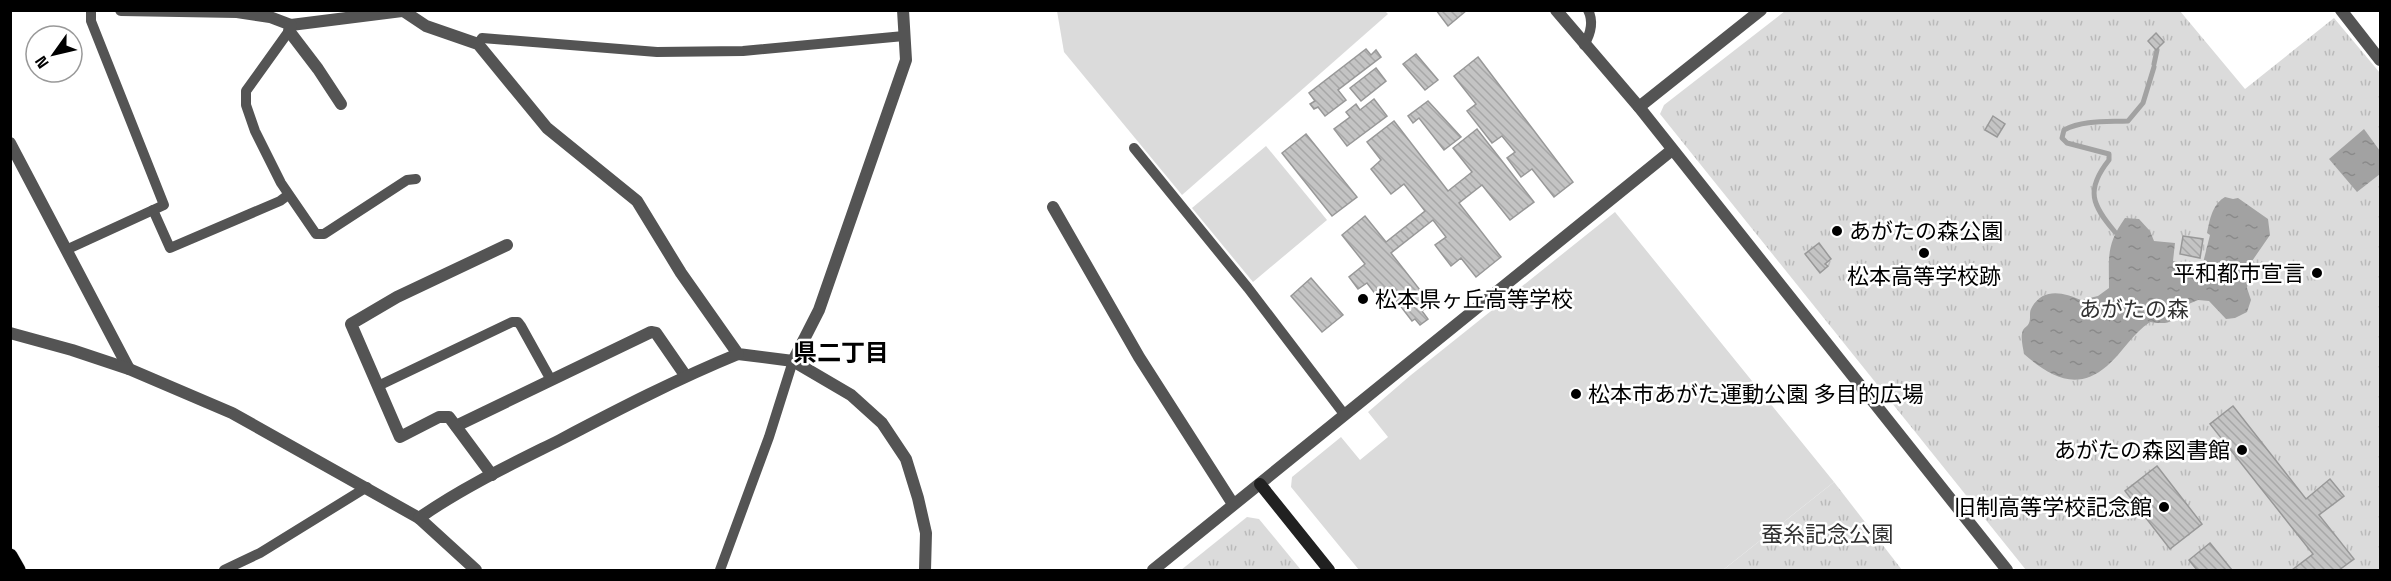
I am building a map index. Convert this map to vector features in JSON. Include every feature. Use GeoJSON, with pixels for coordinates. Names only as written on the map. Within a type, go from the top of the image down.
{"type":"FeatureCollection","features":[{"type":"Feature","properties":{"kind":"main road"},"geometry":{"type":"LineString","coordinates":[[10,556],[18,570]]}},
{"type":"Feature","properties":{"kind":"street"},"geometry":{"type":"LineString","coordinates":[[121,10],[237,12],[270,17],[290,28],[341,104]]}},
{"type":"Feature","properties":{"kind":"street"},"geometry":{"type":"LineString","coordinates":[[793,360],[819,309],[906,60],[903,10]]}},
{"type":"Feature","properties":{"kind":"street"},"geometry":{"type":"LineString","coordinates":[[1556,10],[1639,107],[2007,570]]}},
{"type":"Feature","properties":{"kind":"street"},"geometry":{"type":"LineString","coordinates":[[1639,107],[1761,10]]}},
{"type":"Feature","properties":{"kind":"street"},"geometry":{"type":"LineString","coordinates":[[2341,10],[2380,60]]}},
{"type":"Feature","properties":{"kind":"street"},"geometry":{"type":"LineString","coordinates":[[290,28],[402,11],[426,26],[478,45],[547,128],[637,201],[681,273],[738,354]]}},
{"type":"Feature","properties":{"kind":"street"},"geometry":{"type":"LineString","coordinates":[[10,143],[68,249],[129,369]]}},
{"type":"Feature","properties":{"kind":"street"},"geometry":{"type":"LineString","coordinates":[[1153,570],[1672,150]]}},
{"type":"Feature","properties":{"kind":"street"},"geometry":{"type":"LineString","coordinates":[[1053,207],[1139,357],[1233,504]]}},
{"type":"Feature","properties":{"kind":"street"},"geometry":{"type":"LineString","coordinates":[[492,474],[449,417],[439,417],[400,437],[351,324],[397,297],[507,244]]}},
{"type":"Feature","properties":{"kind":"street"},"geometry":{"type":"LineString","coordinates":[[456,426],[651,332],[656,333],[685,375]]}},
{"type":"Feature","properties":{"kind":"street"},"geometry":{"type":"LineString","coordinates":[[10,333],[129,369],[232,413],[419,518],[476,570]]}},
{"type":"Feature","properties":{"kind":"street"},"geometry":{"type":"LineString","coordinates":[[419,518],[449,497],[492,474],[685,375],[738,354],[793,360],[851,395],[882,423],[906,459],[926,533],[926,570]]}},
{"type":"Feature","properties":{"kind":"street"},"geometry":{"type":"LineString","coordinates":[[1260,484],[1329,570]]}},
{"type":"Feature","properties":{"kind":"lane"},"geometry":{"type":"LineString","coordinates":[[68,249],[164,205],[91,21],[91,10]]}},
{"type":"Feature","properties":{"kind":"lane"},"geometry":{"type":"LineString","coordinates":[[1584,45],[1589,35],[1592,17],[1588,10]]}},
{"type":"Feature","properties":{"kind":"lane"},"geometry":{"type":"LineString","coordinates":[[290,28],[246,91],[246,105],[255,131],[288,195],[316,234],[324,234],[407,180],[416,179]]}},
{"type":"Feature","properties":{"kind":"lane"},"geometry":{"type":"LineString","coordinates":[[478,45],[482,38],[657,52],[743,51],[904,36]]}},
{"type":"Feature","properties":{"kind":"lane"},"geometry":{"type":"LineString","coordinates":[[1134,148],[1248,288],[1344,414]]}},
{"type":"Feature","properties":{"kind":"lane"},"geometry":{"type":"LineString","coordinates":[[153,210],[170,248],[280,201],[288,195]]}},
{"type":"Feature","properties":{"kind":"lane"},"geometry":{"type":"LineString","coordinates":[[378,386],[512,322],[518,322],[522,326],[551,381]]}},
{"type":"Feature","properties":{"kind":"lane"},"geometry":{"type":"LineString","coordinates":[[720,570],[769,437],[793,360]]}},
{"type":"Feature","properties":{"kind":"lane"},"geometry":{"type":"LineString","coordinates":[[224,570],[260,553],[366,487]]}},
{"type":"Feature","properties":{"kind":"green space"},"geometry":{"type":"Polygon","coordinates":[[[1057,11],[1385,11],[1388,14],[1182,195],[1064,52],[1057,11]]]}},
{"type":"Feature","properties":{"kind":"green space","name":"あがたの森"},"geometry":{"type":"Polygon","coordinates":[[[1785,11],[2180,11],[2245,89],[2334,18],[2380,73],[2380,569],[2026,570],[1660,114],[1664,105],[1785,11]]]}},
{"type":"Feature","properties":{"kind":"green space"},"geometry":{"type":"Polygon","coordinates":[[[1266,146],[1327,220],[1253,282],[1192,208],[1266,146]]]}},
{"type":"Feature","properties":{"kind":"green space","name":"松本市あがた運動公園 多目的広場"},"geometry":{"type":"Polygon","coordinates":[[[1615,212],[1834,482],[1723,570],[1359,570],[1291,487],[1292,477],[1341,437],[1360,460],[1388,437],[1368,412],[1615,212]]]}},
{"type":"Feature","properties":{"kind":"green space","name":"蚕糸記念公園"},"geometry":{"type":"Polygon","coordinates":[[[1834,482],[1902,570],[1723,570],[1834,482]]]}},
{"type":"Feature","properties":{"kind":"green space"},"geometry":{"type":"Polygon","coordinates":[[[1247,517],[1259,519],[1301,570],[1181,570],[1247,517]]]}},
{"type":"Feature","properties":{"kind":"water"},"geometry":{"type":"Polygon","coordinates":[[[2364,129],[2380,151],[2380,174],[2357,192],[2329,159],[2364,129]]]}},
{"type":"Feature","properties":{"kind":"water"},"geometry":{"type":"Polygon","coordinates":[[[2225,197],[2238,198],[2268,219],[2270,235],[2250,264],[2247,288],[2251,300],[2247,312],[2235,318],[2226,319],[2209,301],[2198,300],[2179,308],[2175,318],[2169,322],[2150,322],[2107,366],[2085,378],[2074,380],[2054,375],[2024,354],[2022,333],[2029,323],[2031,309],[2041,297],[2053,293],[2081,300],[2098,296],[2109,288],[2110,251],[2114,236],[2125,218],[2139,219],[2150,231],[2154,241],[2175,243],[2173,261],[2202,267],[2210,235],[2207,233],[2214,208],[2225,197]]]}},
{"type":"Feature","properties":{"kind":"building"},"geometry":{"type":"Polygon","coordinates":[[[1436,10],[1467,10],[1448,26],[1436,10]]]}},
{"type":"Feature","properties":{"kind":"building"},"geometry":{"type":"Polygon","coordinates":[[[2156,33],[2164,42],[2156,50],[2148,41],[2156,33]]]}},
{"type":"Feature","properties":{"kind":"building"},"geometry":{"type":"Polygon","coordinates":[[[1366,49],[1371,55],[1376,50],[1381,57],[1338,90],[1346,100],[1325,116],[1318,107],[1314,109],[1310,104],[1315,101],[1309,93],[1366,49]]]}},
{"type":"Feature","properties":{"kind":"building"},"geometry":{"type":"Polygon","coordinates":[[[1416,54],[1438,80],[1425,90],[1403,64],[1416,54]]]}},
{"type":"Feature","properties":{"kind":"building"},"geometry":{"type":"Polygon","coordinates":[[[1478,57],[1573,182],[1554,197],[1532,169],[1521,177],[1507,158],[1515,152],[1502,136],[1492,143],[1467,111],[1476,104],[1454,76],[1478,57]]]}},
{"type":"Feature","properties":{"kind":"building"},"geometry":{"type":"Polygon","coordinates":[[[1376,68],[1386,81],[1361,101],[1350,88],[1376,68]]]}},
{"type":"Feature","properties":{"kind":"building"},"geometry":{"type":"Polygon","coordinates":[[[1374,99],[1387,116],[1347,146],[1334,129],[1350,117],[1346,112],[1356,104],[1360,110],[1374,99]]]}},
{"type":"Feature","properties":{"kind":"building"},"geometry":{"type":"Polygon","coordinates":[[[1428,101],[1461,137],[1444,150],[1419,118],[1413,123],[1408,116],[1428,101]]]}},
{"type":"Feature","properties":{"kind":"building"},"geometry":{"type":"Polygon","coordinates":[[[1993,116],[2005,124],[1997,137],[1985,130],[1993,116]]]}},
{"type":"Feature","properties":{"kind":"building"},"geometry":{"type":"Polygon","coordinates":[[[1394,121],[1448,191],[1472,172],[1453,148],[1477,129],[1534,202],[1510,220],[1482,185],[1459,203],[1501,257],[1476,277],[1461,258],[1451,266],[1435,245],[1446,237],[1433,220],[1391,253],[1431,304],[1422,311],[1428,319],[1420,325],[1415,319],[1412,321],[1389,291],[1379,299],[1367,283],[1358,289],[1349,277],[1365,264],[1342,235],[1365,216],[1386,242],[1425,211],[1404,184],[1391,194],[1371,169],[1381,160],[1367,142],[1394,121]]]}},
{"type":"Feature","properties":{"kind":"building"},"geometry":{"type":"Polygon","coordinates":[[[1306,134],[1357,197],[1332,216],[1282,153],[1306,134]]]}},
{"type":"Feature","properties":{"kind":"building"},"geometry":{"type":"Polygon","coordinates":[[[2183,236],[2203,239],[2200,258],[2180,254],[2183,236]]]}},
{"type":"Feature","properties":{"kind":"building"},"geometry":{"type":"Polygon","coordinates":[[[1819,243],[1831,259],[1825,264],[1828,266],[1820,273],[1805,254],[1819,243]]]}},
{"type":"Feature","properties":{"kind":"building"},"geometry":{"type":"Polygon","coordinates":[[[1311,278],[1343,315],[1322,332],[1291,296],[1311,278]]]}},
{"type":"Feature","properties":{"kind":"building"},"geometry":{"type":"Polygon","coordinates":[[[2233,406],[2306,499],[2330,479],[2344,496],[2319,515],[2354,559],[2339,570],[2292,570],[2313,554],[2210,424],[2233,406]]]}},
{"type":"Feature","properties":{"kind":"building","name":"旧制高等学校記念館"},"geometry":{"type":"Polygon","coordinates":[[[2157,466],[2202,524],[2170,549],[2125,491],[2157,466]]]}},
{"type":"Feature","properties":{"kind":"building"},"geometry":{"type":"Polygon","coordinates":[[[2210,543],[2232,570],[2197,570],[2189,560],[2210,543]]]}},
{"type":"Feature","properties":{"kind":"waterway"},"geometry":{"type":"LineString","coordinates":[[2154,64],[2157,50]]}},
{"type":"Feature","properties":{"kind":"waterway"},"geometry":{"type":"LineString","coordinates":[[2115,232],[2101,214],[2094,197],[2097,180],[2109,160],[2109,154],[2067,143],[2062,138],[2064,130],[2071,127],[2095,122],[2128,121],[2143,103],[2154,67]]}},
{"type":"Feature","properties":{"kind":"place","name":"あがたの森公園"},"geometry":{"type":"Point","coordinates":[1837,231]}},
{"type":"Feature","properties":{"kind":"place","name":"松本高等学校跡"},"geometry":{"type":"Point","coordinates":[1924,253]}},
{"type":"Feature","properties":{"kind":"place","name":"平和都市宣言"},"geometry":{"type":"Point","coordinates":[2317,273]}},
{"type":"Feature","properties":{"kind":"place","name":"松本県ヶ丘高等学校"},"geometry":{"type":"Point","coordinates":[1363,299]}},
{"type":"Feature","properties":{"kind":"place","name":"松本市あがた運動公園 多目的広場"},"geometry":{"type":"Point","coordinates":[1576,394]}},
{"type":"Feature","properties":{"kind":"place","name":"あがたの森図書館"},"geometry":{"type":"Point","coordinates":[2242,450]}},
{"type":"Feature","properties":{"kind":"place","name":"旧制高等学校記念館"},"geometry":{"type":"Point","coordinates":[2164,507]}},
{"type":"Feature","properties":{"kind":"district","name":"県二丁目"},"geometry":{"type":"Point","coordinates":[841,353]}}]}
